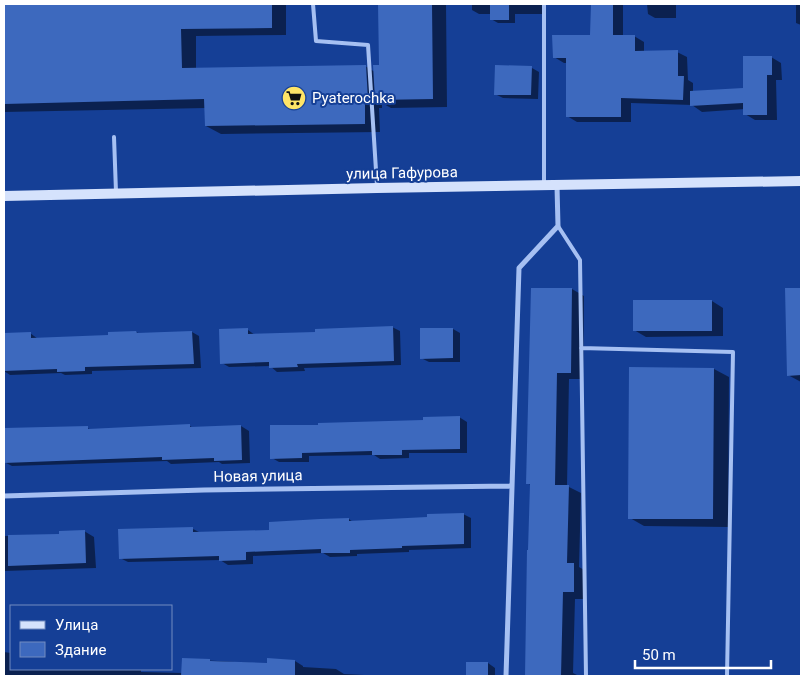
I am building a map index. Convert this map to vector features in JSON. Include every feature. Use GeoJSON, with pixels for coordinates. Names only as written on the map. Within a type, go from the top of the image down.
{"type":"FeatureCollection","features":[{"type":"Feature","properties":{"kind":"main road","name":"улица Гафурова"},"geometry":{"type":"LineString","coordinates":[[4,196],[801,181]]}},
{"type":"Feature","properties":{"kind":"street"},"geometry":{"type":"LineString","coordinates":[[506,676],[519,268],[558,226],[557,185]]}},
{"type":"Feature","properties":{"kind":"street","name":"Новая улица"},"geometry":{"type":"LineString","coordinates":[[4,496],[204,490],[512,486]]}},
{"type":"Feature","properties":{"kind":"lane"},"geometry":{"type":"LineString","coordinates":[[313,4],[316,41],[368,45],[377,188]]}},
{"type":"Feature","properties":{"kind":"lane"},"geometry":{"type":"LineString","coordinates":[[544,4],[544,185]]}},
{"type":"Feature","properties":{"kind":"lane"},"geometry":{"type":"LineString","coordinates":[[114,137],[116,194]]}},
{"type":"Feature","properties":{"kind":"lane"},"geometry":{"type":"LineString","coordinates":[[558,226],[580,260],[586,676]]}},
{"type":"Feature","properties":{"kind":"lane"},"geometry":{"type":"LineString","coordinates":[[581,348],[733,352],[727,676]]}},
{"type":"Feature","properties":{"kind":"building"},"geometry":{"type":"Polygon","coordinates":[[[4,4],[272,4],[272,28],[181,29],[182,68],[366,65],[368,100],[365,101],[365,124],[205,126],[204,99],[4,104],[4,4]]]}},
{"type":"Feature","properties":{"kind":"building"},"geometry":{"type":"Polygon","coordinates":[[[378,4],[432,4],[433,99],[375,100],[373,65],[379,65],[378,4]]]}},
{"type":"Feature","properties":{"kind":"building"},"geometry":{"type":"Polygon","coordinates":[[[490,4],[509,4],[509,20],[490,20],[490,4]]]}},
{"type":"Feature","properties":{"kind":"building"},"geometry":{"type":"Polygon","coordinates":[[[591,4],[613,4],[613,35],[635,35],[635,51],[678,50],[678,76],[684,76],[683,100],[621,98],[621,117],[566,117],[566,58],[553,58],[552,35],[590,35],[591,4]]]}},
{"type":"Feature","properties":{"kind":"building"},"geometry":{"type":"Polygon","coordinates":[[[743,56],[772,56],[772,75],[767,75],[767,115],[743,115],[743,103],[690,106],[690,91],[743,88],[743,56]]]}},
{"type":"Feature","properties":{"kind":"building"},"geometry":{"type":"Polygon","coordinates":[[[495,65],[532,66],[531,95],[494,95],[495,65]]]}},
{"type":"Feature","properties":{"kind":"building"},"geometry":{"type":"Polygon","coordinates":[[[531,288],[572,288],[571,373],[557,373],[555,485],[569,485],[567,563],[574,563],[574,592],[563,592],[561,676],[525,676],[530,484],[526,484],[531,288]]]}},
{"type":"Feature","properties":{"kind":"building"},"geometry":{"type":"Polygon","coordinates":[[[785,288],[801,288],[801,375],[787,376],[785,288]]]}},
{"type":"Feature","properties":{"kind":"building"},"geometry":{"type":"Polygon","coordinates":[[[633,300],[712,300],[712,331],[633,331],[633,300]]]}},
{"type":"Feature","properties":{"kind":"building"},"geometry":{"type":"Polygon","coordinates":[[[393,326],[394,361],[297,364],[298,367],[269,368],[269,362],[220,364],[219,329],[248,328],[248,334],[315,332],[315,329],[393,326]]]}},
{"type":"Feature","properties":{"kind":"building"},"geometry":{"type":"Polygon","coordinates":[[[420,328],[453,328],[453,358],[420,359],[420,328]]]}},
{"type":"Feature","properties":{"kind":"building"},"geometry":{"type":"Polygon","coordinates":[[[136,331],[137,333],[192,331],[194,364],[85,367],[85,371],[57,372],[57,369],[4,371],[4,333],[31,332],[31,338],[108,335],[108,332],[136,331]]]}},
{"type":"Feature","properties":{"kind":"building"},"geometry":{"type":"Polygon","coordinates":[[[629,367],[714,368],[713,519],[628,519],[629,367]]]}},
{"type":"Feature","properties":{"kind":"building"},"geometry":{"type":"Polygon","coordinates":[[[460,416],[460,449],[402,450],[402,455],[372,455],[372,451],[302,453],[302,458],[270,459],[270,425],[318,425],[318,423],[423,420],[423,417],[460,416]]]}},
{"type":"Feature","properties":{"kind":"building"},"geometry":{"type":"Polygon","coordinates":[[[190,424],[190,427],[241,425],[242,460],[214,461],[214,458],[162,460],[162,457],[4,463],[4,428],[88,426],[88,429],[190,424]]]}},
{"type":"Feature","properties":{"kind":"building"},"geometry":{"type":"Polygon","coordinates":[[[464,513],[464,544],[350,550],[350,553],[321,553],[321,549],[246,552],[246,560],[219,561],[219,556],[119,559],[118,529],[193,527],[193,532],[269,530],[269,522],[349,518],[349,521],[427,517],[427,514],[464,513]]]}},
{"type":"Feature","properties":{"kind":"building"},"geometry":{"type":"Polygon","coordinates":[[[85,530],[86,563],[8,566],[8,535],[59,534],[59,531],[85,530]]]}},
{"type":"Feature","properties":{"kind":"building"},"geometry":{"type":"Polygon","coordinates":[[[182,658],[267,663],[267,658],[295,660],[295,676],[181,676],[182,658]]]}},
{"type":"Feature","properties":{"kind":"building"},"geometry":{"type":"Polygon","coordinates":[[[466,662],[488,662],[488,676],[466,676],[466,662]]]}},
{"type":"Feature","properties":{"kind":"place","name":"Pyaterochka"},"geometry":{"type":"Point","coordinates":[294,98]}}]}
